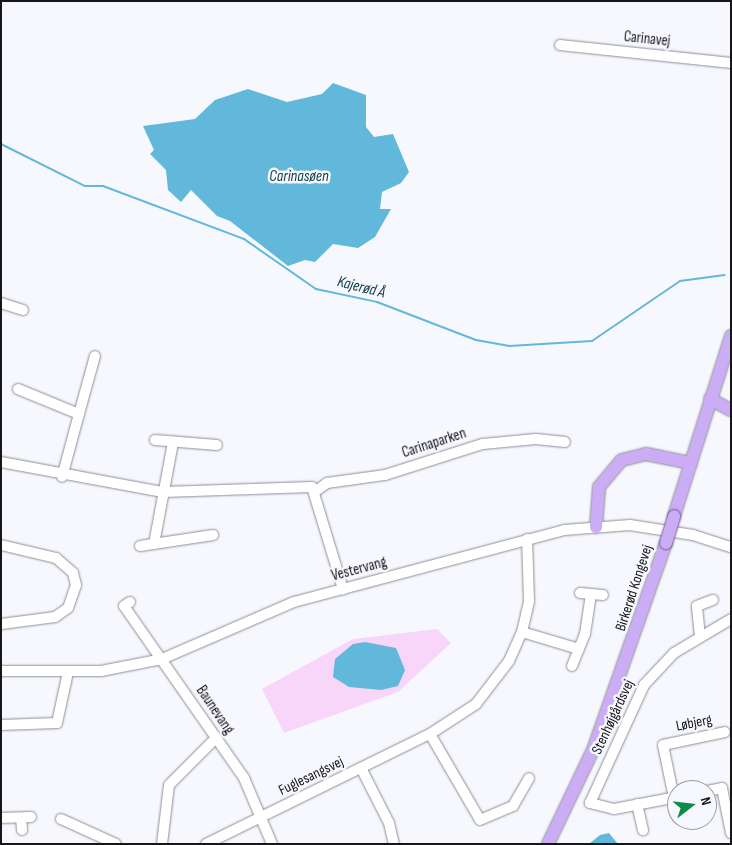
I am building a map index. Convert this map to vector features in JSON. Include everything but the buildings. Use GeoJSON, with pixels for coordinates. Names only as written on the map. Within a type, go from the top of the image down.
{"type":"FeatureCollection","features":[{"type":"Feature","properties":{"kind":"main road","name":"Birkerød Kongevej"},"geometry":{"type":"LineString","coordinates":[[548,844],[594,750],[666,542],[731,336]]}},
{"type":"Feature","properties":{"kind":"main road"},"geometry":{"type":"LineString","coordinates":[[710,399],[731,410]]}},
{"type":"Feature","properties":{"kind":"main road"},"geometry":{"type":"LineString","coordinates":[[596,526],[599,487],[622,460],[646,454],[691,463]]}},
{"type":"Feature","properties":{"kind":"street","name":"Carinavej"},"geometry":{"type":"LineString","coordinates":[[560,45],[731,63]]}},
{"type":"Feature","properties":{"kind":"street"},"geometry":{"type":"LineString","coordinates":[[1,303],[22,310]]}},
{"type":"Feature","properties":{"kind":"street"},"geometry":{"type":"LineString","coordinates":[[62,477],[95,356]]}},
{"type":"Feature","properties":{"kind":"street"},"geometry":{"type":"LineString","coordinates":[[18,389],[79,414]]}},
{"type":"Feature","properties":{"kind":"street","name":"Carinaparken"},"geometry":{"type":"LineString","coordinates":[[316,492],[328,483],[385,475],[483,444],[536,439],[565,442]]}},
{"type":"Feature","properties":{"kind":"street"},"geometry":{"type":"LineString","coordinates":[[155,440],[217,445]]}},
{"type":"Feature","properties":{"kind":"street"},"geometry":{"type":"LineString","coordinates":[[154,544],[173,442]]}},
{"type":"Feature","properties":{"kind":"street"},"geometry":{"type":"LineString","coordinates":[[1,462],[12,461],[62,477],[163,492],[305,486],[316,492],[343,589]]}},
{"type":"Feature","properties":{"kind":"street","name":"Vestervang"},"geometry":{"type":"LineString","coordinates":[[1,671],[68,672],[124,668],[162,659],[238,623],[343,589],[527,539],[596,526],[666,530],[731,546]]}},
{"type":"Feature","properties":{"kind":"street"},"geometry":{"type":"LineString","coordinates":[[140,546],[213,535]]}},
{"type":"Feature","properties":{"kind":"street","name":"Fuglesangsvej"},"geometry":{"type":"LineString","coordinates":[[206,844],[430,734],[476,704],[494,684],[522,632],[529,601],[527,539]]}},
{"type":"Feature","properties":{"kind":"street"},"geometry":{"type":"LineString","coordinates":[[1,545],[56,558],[73,573],[76,585],[68,608],[55,617],[1,624]]}},
{"type":"Feature","properties":{"kind":"street"},"geometry":{"type":"LineString","coordinates":[[580,593],[603,595]]}},
{"type":"Feature","properties":{"kind":"street"},"geometry":{"type":"LineString","coordinates":[[572,666],[579,649],[591,594]]}},
{"type":"Feature","properties":{"kind":"street"},"geometry":{"type":"LineString","coordinates":[[700,636],[697,606],[713,600]]}},
{"type":"Feature","properties":{"kind":"street","name":"Baunevang"},"geometry":{"type":"LineString","coordinates":[[130,602],[124,606],[216,738],[262,816],[272,844]]}},
{"type":"Feature","properties":{"kind":"street","name":"Stenhøjgårdsvej"},"geometry":{"type":"LineString","coordinates":[[590,803],[644,685],[674,653],[731,619]]}},
{"type":"Feature","properties":{"kind":"street"},"geometry":{"type":"LineString","coordinates":[[522,632],[579,649]]}},
{"type":"Feature","properties":{"kind":"street"},"geometry":{"type":"LineString","coordinates":[[1,725],[57,723],[68,672]]}},
{"type":"Feature","properties":{"kind":"street","name":"Løbjerg"},"geometry":{"type":"LineString","coordinates":[[672,780],[663,744],[725,732]]}},
{"type":"Feature","properties":{"kind":"street"},"geometry":{"type":"LineString","coordinates":[[430,734],[480,820],[513,806],[528,778]]}},
{"type":"Feature","properties":{"kind":"street"},"geometry":{"type":"LineString","coordinates":[[162,844],[169,784],[216,738]]}},
{"type":"Feature","properties":{"kind":"street"},"geometry":{"type":"LineString","coordinates":[[362,768],[389,823],[394,844]]}},
{"type":"Feature","properties":{"kind":"street"},"geometry":{"type":"LineString","coordinates":[[717,789],[722,788],[731,833]]}},
{"type":"Feature","properties":{"kind":"street","name":"Løbjerg"},"geometry":{"type":"LineString","coordinates":[[590,803],[614,809],[667,799]]}},
{"type":"Feature","properties":{"kind":"street"},"geometry":{"type":"LineString","coordinates":[[637,804],[643,830]]}},
{"type":"Feature","properties":{"kind":"street"},"geometry":{"type":"LineString","coordinates":[[1,818],[26,818],[22,830]]}},
{"type":"Feature","properties":{"kind":"street"},"geometry":{"type":"LineString","coordinates":[[61,819],[116,844]]}},
{"type":"Feature","properties":{"kind":"shaded area"},"geometry":{"type":"Polygon","coordinates":[[[437,629],[451,643],[398,692],[284,733],[262,689],[353,639],[437,629]]]}},
{"type":"Feature","properties":{"kind":"water","name":"Carinasøen"},"geometry":{"type":"Polygon","coordinates":[[[333,83],[366,95],[366,127],[374,137],[393,134],[409,172],[401,183],[382,192],[380,209],[391,209],[375,237],[358,248],[333,244],[315,262],[305,260],[288,266],[230,221],[217,216],[191,190],[181,202],[168,190],[166,170],[150,154],[154,150],[143,126],[195,119],[215,100],[248,89],[287,102],[322,94],[333,83]]]}},
{"type":"Feature","properties":{"kind":"water"},"geometry":{"type":"Polygon","coordinates":[[[365,642],[396,648],[405,670],[398,686],[381,690],[349,687],[333,677],[335,659],[353,644],[365,642]]]}},
{"type":"Feature","properties":{"kind":"water"},"geometry":{"type":"Polygon","coordinates":[[[609,833],[618,844],[589,844],[600,835],[609,833]]]}},
{"type":"Feature","properties":{"kind":"waterway","name":"Kajerød Å"},"geometry":{"type":"LineString","coordinates":[[1,144],[85,186],[103,186],[244,239],[316,289],[377,302],[476,340],[509,346],[592,341],[680,281],[725,275]]}}]}
